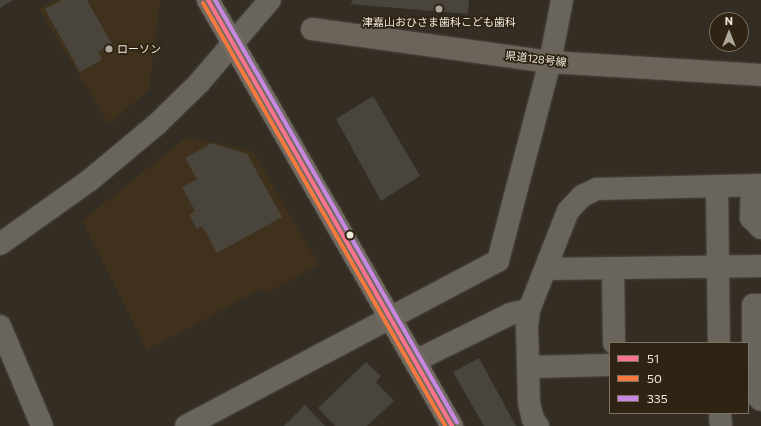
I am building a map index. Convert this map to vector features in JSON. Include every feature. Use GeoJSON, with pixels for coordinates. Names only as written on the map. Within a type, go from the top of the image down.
{"type":"FeatureCollection","features":[{"type":"Feature","properties":{"kind":"highway"},"geometry":{"type":"LineString","coordinates":[[208,0],[452,426]]}},
{"type":"Feature","properties":{"kind":"main road","name":"県道128号線"},"geometry":{"type":"LineString","coordinates":[[312,29],[550,62],[761,76]]}},
{"type":"Feature","properties":{"kind":"street"},"geometry":{"type":"LineString","coordinates":[[0,244],[90,180],[136,143],[199,83],[234,45],[270,0]]}},
{"type":"Feature","properties":{"kind":"street"},"geometry":{"type":"LineString","coordinates":[[186,426],[498,261],[550,62],[562,0]]}},
{"type":"Feature","properties":{"kind":"street"},"geometry":{"type":"LineString","coordinates":[[717,186],[719,342]]}},
{"type":"Feature","properties":{"kind":"street"},"geometry":{"type":"LineString","coordinates":[[538,426],[533,419],[529,402],[527,327],[529,310],[568,211],[582,196],[597,189],[756,186],[751,218],[761,228]]}},
{"type":"Feature","properties":{"kind":"street"},"geometry":{"type":"LineString","coordinates":[[546,269],[761,266]]}},
{"type":"Feature","properties":{"kind":"street"},"geometry":{"type":"LineString","coordinates":[[613,268],[614,342]]}},
{"type":"Feature","properties":{"kind":"street"},"geometry":{"type":"LineString","coordinates":[[761,305],[753,305],[753,384],[756,394],[761,400]]}},
{"type":"Feature","properties":{"kind":"street"},"geometry":{"type":"LineString","coordinates":[[415,361],[510,314],[529,310]]}},
{"type":"Feature","properties":{"kind":"street"},"geometry":{"type":"LineString","coordinates":[[0,326],[42,426]]}},
{"type":"Feature","properties":{"kind":"street"},"geometry":{"type":"LineString","coordinates":[[528,366],[609,365]]}},
{"type":"Feature","properties":{"kind":"street"},"geometry":{"type":"LineString","coordinates":[[720,414],[721,426]]}},
{"type":"Feature","properties":{"kind":"shaded area","name":"ローソン"},"geometry":{"type":"Polygon","coordinates":[[[56,0],[160,0],[149,90],[109,124],[39,9],[56,0]]]}},
{"type":"Feature","properties":{"kind":"shaded area"},"geometry":{"type":"Polygon","coordinates":[[[187,137],[253,151],[319,265],[266,293],[263,288],[147,350],[82,221],[187,137]]]}},
{"type":"Feature","properties":{"kind":"building"},"geometry":{"type":"Polygon","coordinates":[[[0,0],[13,0],[0,8],[0,0]]]}},
{"type":"Feature","properties":{"kind":"building"},"geometry":{"type":"Polygon","coordinates":[[[62,0],[87,0],[112,44],[98,52],[102,60],[80,72],[45,9],[62,0]]]}},
{"type":"Feature","properties":{"kind":"building","name":"津嘉山おひさま歯科こども歯科"},"geometry":{"type":"Polygon","coordinates":[[[353,0],[469,0],[468,14],[350,4],[353,0]]]}},
{"type":"Feature","properties":{"kind":"building"},"geometry":{"type":"Polygon","coordinates":[[[373,96],[420,176],[381,201],[336,119],[373,96]]]}},
{"type":"Feature","properties":{"kind":"building"},"geometry":{"type":"Polygon","coordinates":[[[212,143],[247,154],[282,217],[217,253],[202,226],[197,229],[189,215],[195,211],[182,187],[197,179],[185,158],[212,143]]]}},
{"type":"Feature","properties":{"kind":"building"},"geometry":{"type":"Polygon","coordinates":[[[479,358],[516,426],[484,426],[453,372],[479,358]]]}},
{"type":"Feature","properties":{"kind":"building"},"geometry":{"type":"Polygon","coordinates":[[[366,362],[381,376],[376,382],[394,401],[367,426],[335,426],[318,408],[366,362]]]}},
{"type":"Feature","properties":{"kind":"building"},"geometry":{"type":"Polygon","coordinates":[[[305,405],[325,426],[284,426],[305,405]]]}},
{"type":"Feature","properties":{"kind":"transit line","name":"51"},"geometry":{"type":"LineString","coordinates":[[208,0],[452,426]]}},
{"type":"Feature","properties":{"kind":"transit line","name":"335"},"geometry":{"type":"LineString","coordinates":[[215,0],[457,423]]}},
{"type":"Feature","properties":{"kind":"transit line","name":"50"},"geometry":{"type":"LineString","coordinates":[[203,3],[445,426]]}},
{"type":"Feature","properties":{"kind":"place","name":"津嘉山おひさま歯科こども歯科"},"geometry":{"type":"Point","coordinates":[439,9]}},
{"type":"Feature","properties":{"kind":"place","name":"ローソン"},"geometry":{"type":"Point","coordinates":[109,49]}}]}
